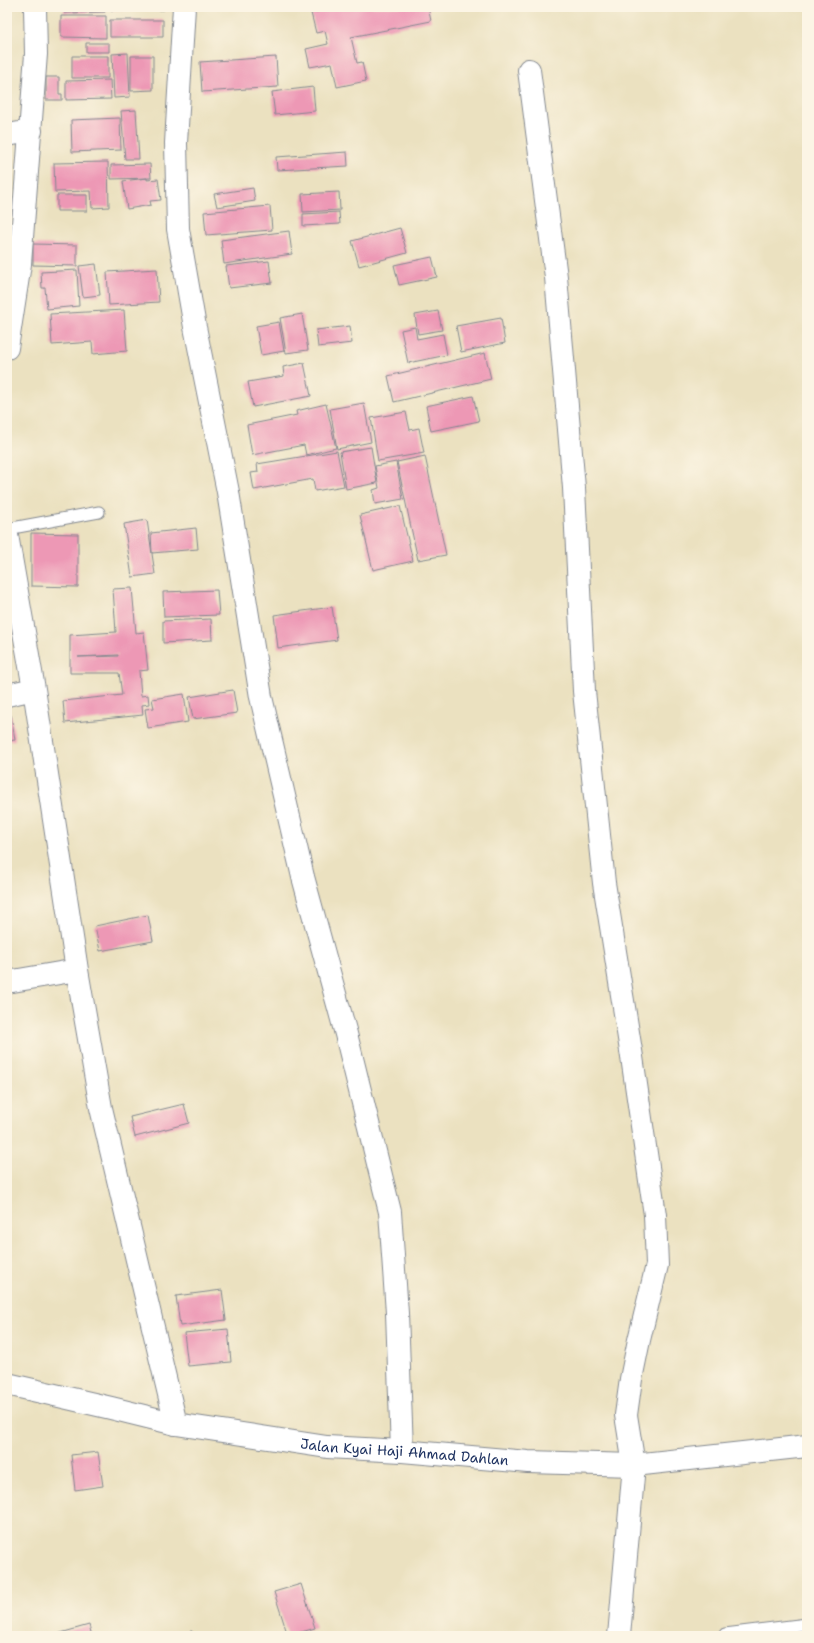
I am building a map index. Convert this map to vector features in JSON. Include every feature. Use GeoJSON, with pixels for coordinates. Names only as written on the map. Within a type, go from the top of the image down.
{"type":"FeatureCollection","features":[{"type":"Feature","properties":{"kind":"street"},"geometry":{"type":"LineString","coordinates":[[7,348],[20,264],[31,131],[36,54],[35,7]]}},
{"type":"Feature","properties":{"kind":"street"},"geometry":{"type":"LineString","coordinates":[[184,7],[176,143],[178,229],[195,327],[228,492],[261,697],[303,877],[348,1041],[390,1212],[397,1320],[402,1451]]}},
{"type":"Feature","properties":{"kind":"street"},"geometry":{"type":"LineString","coordinates":[[529,70],[556,277],[574,488],[584,691],[604,883],[631,1049],[655,1215],[657,1265],[639,1340],[631,1379],[626,1415],[634,1465],[619,1636]]}},
{"type":"Feature","properties":{"kind":"street"},"geometry":{"type":"LineString","coordinates":[[7,135],[31,131]]}},
{"type":"Feature","properties":{"kind":"street"},"geometry":{"type":"LineString","coordinates":[[7,535],[34,689],[77,970],[101,1108],[176,1424]]}},
{"type":"Feature","properties":{"kind":"street"},"geometry":{"type":"LineString","coordinates":[[7,695],[34,689]]}},
{"type":"Feature","properties":{"kind":"street"},"geometry":{"type":"LineString","coordinates":[[7,982],[77,970]]}},
{"type":"Feature","properties":{"kind":"street","name":"Jalan Kyai Haji Ahmad Dahlan"},"geometry":{"type":"LineString","coordinates":[[7,1384],[176,1424],[327,1447],[402,1451],[528,1462],[634,1465],[807,1446]]}},
{"type":"Feature","properties":{"kind":"lane"},"geometry":{"type":"LineString","coordinates":[[7,529],[99,512]]}},
{"type":"Feature","properties":{"kind":"lane"},"geometry":{"type":"LineString","coordinates":[[726,1634],[807,1624]]}},
{"type":"Feature","properties":{"kind":"building"},"geometry":{"type":"Polygon","coordinates":[[[64,7],[105,7],[105,12],[64,13],[64,7]]]}},
{"type":"Feature","properties":{"kind":"building"},"geometry":{"type":"Polygon","coordinates":[[[111,7],[164,7],[164,10],[111,10],[111,7]]]}},
{"type":"Feature","properties":{"kind":"building"},"geometry":{"type":"Polygon","coordinates":[[[320,7],[428,7],[431,21],[351,37],[357,63],[362,62],[366,81],[337,87],[332,63],[310,67],[306,49],[328,44],[325,31],[316,33],[311,13],[321,11],[320,7]]]}},
{"type":"Feature","properties":{"kind":"building"},"geometry":{"type":"Polygon","coordinates":[[[61,16],[106,16],[106,38],[61,37],[61,16]]]}},
{"type":"Feature","properties":{"kind":"building"},"geometry":{"type":"Polygon","coordinates":[[[110,20],[163,20],[163,37],[110,37],[110,20]]]}},
{"type":"Feature","properties":{"kind":"building"},"geometry":{"type":"Polygon","coordinates":[[[86,43],[109,43],[109,52],[86,52],[86,43]]]}},
{"type":"Feature","properties":{"kind":"building"},"geometry":{"type":"Polygon","coordinates":[[[128,53],[130,97],[114,98],[112,54],[128,53]]]}},
{"type":"Feature","properties":{"kind":"building"},"geometry":{"type":"Polygon","coordinates":[[[72,56],[108,56],[108,78],[72,78],[72,56]]]}},
{"type":"Feature","properties":{"kind":"building"},"geometry":{"type":"Polygon","coordinates":[[[131,56],[153,56],[153,90],[131,91],[131,56]]]}},
{"type":"Feature","properties":{"kind":"building"},"geometry":{"type":"Polygon","coordinates":[[[276,57],[278,87],[202,92],[200,62],[276,57]]]}},
{"type":"Feature","properties":{"kind":"building"},"geometry":{"type":"Polygon","coordinates":[[[46,77],[59,77],[59,94],[62,94],[62,100],[46,100],[46,77]]]}},
{"type":"Feature","properties":{"kind":"building"},"geometry":{"type":"Polygon","coordinates":[[[110,80],[111,99],[66,100],[66,81],[110,80]]]}},
{"type":"Feature","properties":{"kind":"building"},"geometry":{"type":"Polygon","coordinates":[[[313,87],[315,111],[275,115],[272,92],[313,87]]]}},
{"type":"Feature","properties":{"kind":"building"},"geometry":{"type":"Polygon","coordinates":[[[136,110],[139,159],[125,159],[121,111],[136,110]]]}},
{"type":"Feature","properties":{"kind":"building"},"geometry":{"type":"Polygon","coordinates":[[[120,118],[121,150],[72,152],[71,120],[120,118]]]}},
{"type":"Feature","properties":{"kind":"building"},"geometry":{"type":"Polygon","coordinates":[[[347,152],[348,166],[277,170],[276,157],[347,152]]]}},
{"type":"Feature","properties":{"kind":"building"},"geometry":{"type":"Polygon","coordinates":[[[108,162],[109,207],[92,208],[91,191],[55,192],[54,163],[108,162]]]}},
{"type":"Feature","properties":{"kind":"building"},"geometry":{"type":"Polygon","coordinates":[[[150,164],[151,178],[111,179],[111,165],[150,164]]]}},
{"type":"Feature","properties":{"kind":"building"},"geometry":{"type":"Polygon","coordinates":[[[147,178],[147,180],[158,179],[161,200],[150,201],[151,205],[127,209],[123,181],[147,178]]]}},
{"type":"Feature","properties":{"kind":"building"},"geometry":{"type":"Polygon","coordinates":[[[253,188],[255,201],[217,207],[214,194],[253,188]]]}},
{"type":"Feature","properties":{"kind":"building"},"geometry":{"type":"Polygon","coordinates":[[[339,192],[340,210],[303,212],[302,194],[339,192]]]}},
{"type":"Feature","properties":{"kind":"building"},"geometry":{"type":"Polygon","coordinates":[[[57,195],[87,195],[87,211],[57,211],[57,195]]]}},
{"type":"Feature","properties":{"kind":"building"},"geometry":{"type":"Polygon","coordinates":[[[270,206],[272,230],[206,235],[204,212],[270,206]]]}},
{"type":"Feature","properties":{"kind":"building"},"geometry":{"type":"Polygon","coordinates":[[[339,212],[340,224],[303,226],[303,214],[339,212]]]}},
{"type":"Feature","properties":{"kind":"building"},"geometry":{"type":"Polygon","coordinates":[[[400,228],[407,253],[359,266],[352,241],[400,228]]]}},
{"type":"Feature","properties":{"kind":"building"},"geometry":{"type":"Polygon","coordinates":[[[289,231],[292,254],[224,264],[221,240],[289,231]]]}},
{"type":"Feature","properties":{"kind":"building"},"geometry":{"type":"Polygon","coordinates":[[[33,244],[77,245],[77,266],[33,265],[33,244]]]}},
{"type":"Feature","properties":{"kind":"building"},"geometry":{"type":"Polygon","coordinates":[[[432,257],[437,277],[399,285],[394,265],[432,257]]]}},
{"type":"Feature","properties":{"kind":"building"},"geometry":{"type":"Polygon","coordinates":[[[269,261],[272,283],[229,288],[226,266],[269,261]]]}},
{"type":"Feature","properties":{"kind":"building"},"geometry":{"type":"Polygon","coordinates":[[[96,264],[100,295],[83,297],[79,266],[96,264]]]}},
{"type":"Feature","properties":{"kind":"building"},"geometry":{"type":"Polygon","coordinates":[[[157,269],[159,302],[109,305],[107,272],[157,269]]]}},
{"type":"Feature","properties":{"kind":"building"},"geometry":{"type":"Polygon","coordinates":[[[77,270],[79,306],[47,309],[45,288],[42,288],[41,272],[77,270]]]}},
{"type":"Feature","properties":{"kind":"building"},"geometry":{"type":"Polygon","coordinates":[[[124,310],[127,351],[93,354],[92,342],[52,345],[50,314],[124,310]]]}},
{"type":"Feature","properties":{"kind":"building"},"geometry":{"type":"Polygon","coordinates":[[[438,311],[442,330],[418,334],[415,315],[438,311]]]}},
{"type":"Feature","properties":{"kind":"building"},"geometry":{"type":"Polygon","coordinates":[[[302,314],[308,350],[286,353],[280,318],[302,314]]]}},
{"type":"Feature","properties":{"kind":"building"},"geometry":{"type":"Polygon","coordinates":[[[501,318],[505,343],[461,352],[456,326],[501,318]]]}},
{"type":"Feature","properties":{"kind":"building"},"geometry":{"type":"Polygon","coordinates":[[[279,322],[284,351],[261,355],[256,326],[279,322]]]}},
{"type":"Feature","properties":{"kind":"building"},"geometry":{"type":"Polygon","coordinates":[[[350,326],[352,343],[318,347],[316,330],[350,326]]]}},
{"type":"Feature","properties":{"kind":"building"},"geometry":{"type":"Polygon","coordinates":[[[415,327],[417,339],[443,334],[447,355],[408,363],[401,330],[415,327]]]}},
{"type":"Feature","properties":{"kind":"building"},"geometry":{"type":"Polygon","coordinates":[[[485,353],[491,379],[394,402],[388,376],[485,353]]]}},
{"type":"Feature","properties":{"kind":"building"},"geometry":{"type":"Polygon","coordinates":[[[304,363],[311,396],[253,407],[248,382],[284,376],[283,367],[304,363]]]}},
{"type":"Feature","properties":{"kind":"building"},"geometry":{"type":"Polygon","coordinates":[[[473,396],[479,421],[431,431],[426,406],[473,396]]]}},
{"type":"Feature","properties":{"kind":"building"},"geometry":{"type":"Polygon","coordinates":[[[364,403],[371,442],[337,449],[330,409],[364,403]]]}},
{"type":"Feature","properties":{"kind":"building"},"geometry":{"type":"Polygon","coordinates":[[[326,404],[336,448],[306,455],[304,445],[252,455],[247,425],[297,415],[296,411],[326,404]]]}},
{"type":"Feature","properties":{"kind":"building"},"geometry":{"type":"Polygon","coordinates":[[[406,412],[410,430],[419,428],[424,453],[378,461],[371,418],[406,412]]]}},
{"type":"Feature","properties":{"kind":"building"},"geometry":{"type":"Polygon","coordinates":[[[371,447],[377,483],[346,489],[340,452],[371,447]]]}},
{"type":"Feature","properties":{"kind":"building"},"geometry":{"type":"Polygon","coordinates":[[[337,451],[344,486],[315,491],[313,479],[254,490],[251,473],[258,472],[257,464],[337,451]]]}},
{"type":"Feature","properties":{"kind":"building"},"geometry":{"type":"Polygon","coordinates":[[[425,456],[446,555],[418,560],[397,462],[425,456]]]}},
{"type":"Feature","properties":{"kind":"building"},"geometry":{"type":"Polygon","coordinates":[[[396,462],[403,499],[375,504],[373,490],[379,488],[375,466],[396,462]]]}},
{"type":"Feature","properties":{"kind":"building"},"geometry":{"type":"Polygon","coordinates":[[[400,506],[413,561],[373,570],[360,515],[400,506]]]}},
{"type":"Feature","properties":{"kind":"building"},"geometry":{"type":"Polygon","coordinates":[[[147,520],[155,574],[132,577],[124,524],[147,520]]]}},
{"type":"Feature","properties":{"kind":"building"},"geometry":{"type":"Polygon","coordinates":[[[196,528],[198,549],[152,553],[151,533],[196,528]]]}},
{"type":"Feature","properties":{"kind":"building"},"geometry":{"type":"Polygon","coordinates":[[[31,533],[78,534],[78,587],[31,586],[31,533]]]}},
{"type":"Feature","properties":{"kind":"building"},"geometry":{"type":"Polygon","coordinates":[[[132,588],[136,633],[144,632],[148,670],[139,671],[141,696],[148,695],[149,704],[142,705],[143,715],[65,723],[63,701],[122,695],[119,673],[70,673],[70,635],[116,632],[113,589],[132,588]],[[118,655],[78,657],[118,656],[118,655]]]}},
{"type":"Feature","properties":{"kind":"building"},"geometry":{"type":"Polygon","coordinates":[[[217,590],[219,615],[164,617],[163,592],[217,590]]]}},
{"type":"Feature","properties":{"kind":"building"},"geometry":{"type":"Polygon","coordinates":[[[332,607],[337,640],[278,648],[274,615],[332,607]]]}},
{"type":"Feature","properties":{"kind":"building"},"geometry":{"type":"Polygon","coordinates":[[[211,619],[212,640],[163,643],[163,621],[211,619]]]}},
{"type":"Feature","properties":{"kind":"building"},"geometry":{"type":"Polygon","coordinates":[[[233,690],[237,713],[193,719],[189,697],[233,690]]]}},
{"type":"Feature","properties":{"kind":"building"},"geometry":{"type":"Polygon","coordinates":[[[184,694],[188,722],[148,728],[145,709],[154,708],[152,699],[184,694]]]}},
{"type":"Feature","properties":{"kind":"building"},"geometry":{"type":"Polygon","coordinates":[[[11,715],[15,740],[7,741],[7,716],[11,715]]]}},
{"type":"Feature","properties":{"kind":"building"},"geometry":{"type":"Polygon","coordinates":[[[148,915],[153,941],[100,951],[95,926],[148,915]]]}},
{"type":"Feature","properties":{"kind":"building"},"geometry":{"type":"Polygon","coordinates":[[[184,1104],[189,1123],[135,1137],[130,1117],[184,1104]]]}},
{"type":"Feature","properties":{"kind":"building"},"geometry":{"type":"Polygon","coordinates":[[[222,1290],[226,1320],[180,1326],[176,1296],[222,1290]]]}},
{"type":"Feature","properties":{"kind":"building"},"geometry":{"type":"Polygon","coordinates":[[[228,1329],[231,1362],[188,1366],[184,1333],[228,1329]]]}},
{"type":"Feature","properties":{"kind":"building"},"geometry":{"type":"Polygon","coordinates":[[[98,1452],[103,1486],[75,1490],[71,1455],[98,1452]]]}},
{"type":"Feature","properties":{"kind":"building"},"geometry":{"type":"Polygon","coordinates":[[[301,1584],[315,1628],[288,1636],[274,1592],[301,1584]]]}},
{"type":"Feature","properties":{"kind":"building"},"geometry":{"type":"Polygon","coordinates":[[[89,1625],[92,1636],[50,1636],[89,1625]]]}},
{"type":"Feature","properties":{"kind":"building"},"geometry":{"type":"Polygon","coordinates":[[[192,1631],[193,1636],[166,1636],[166,1635],[192,1631]]]}}]}
